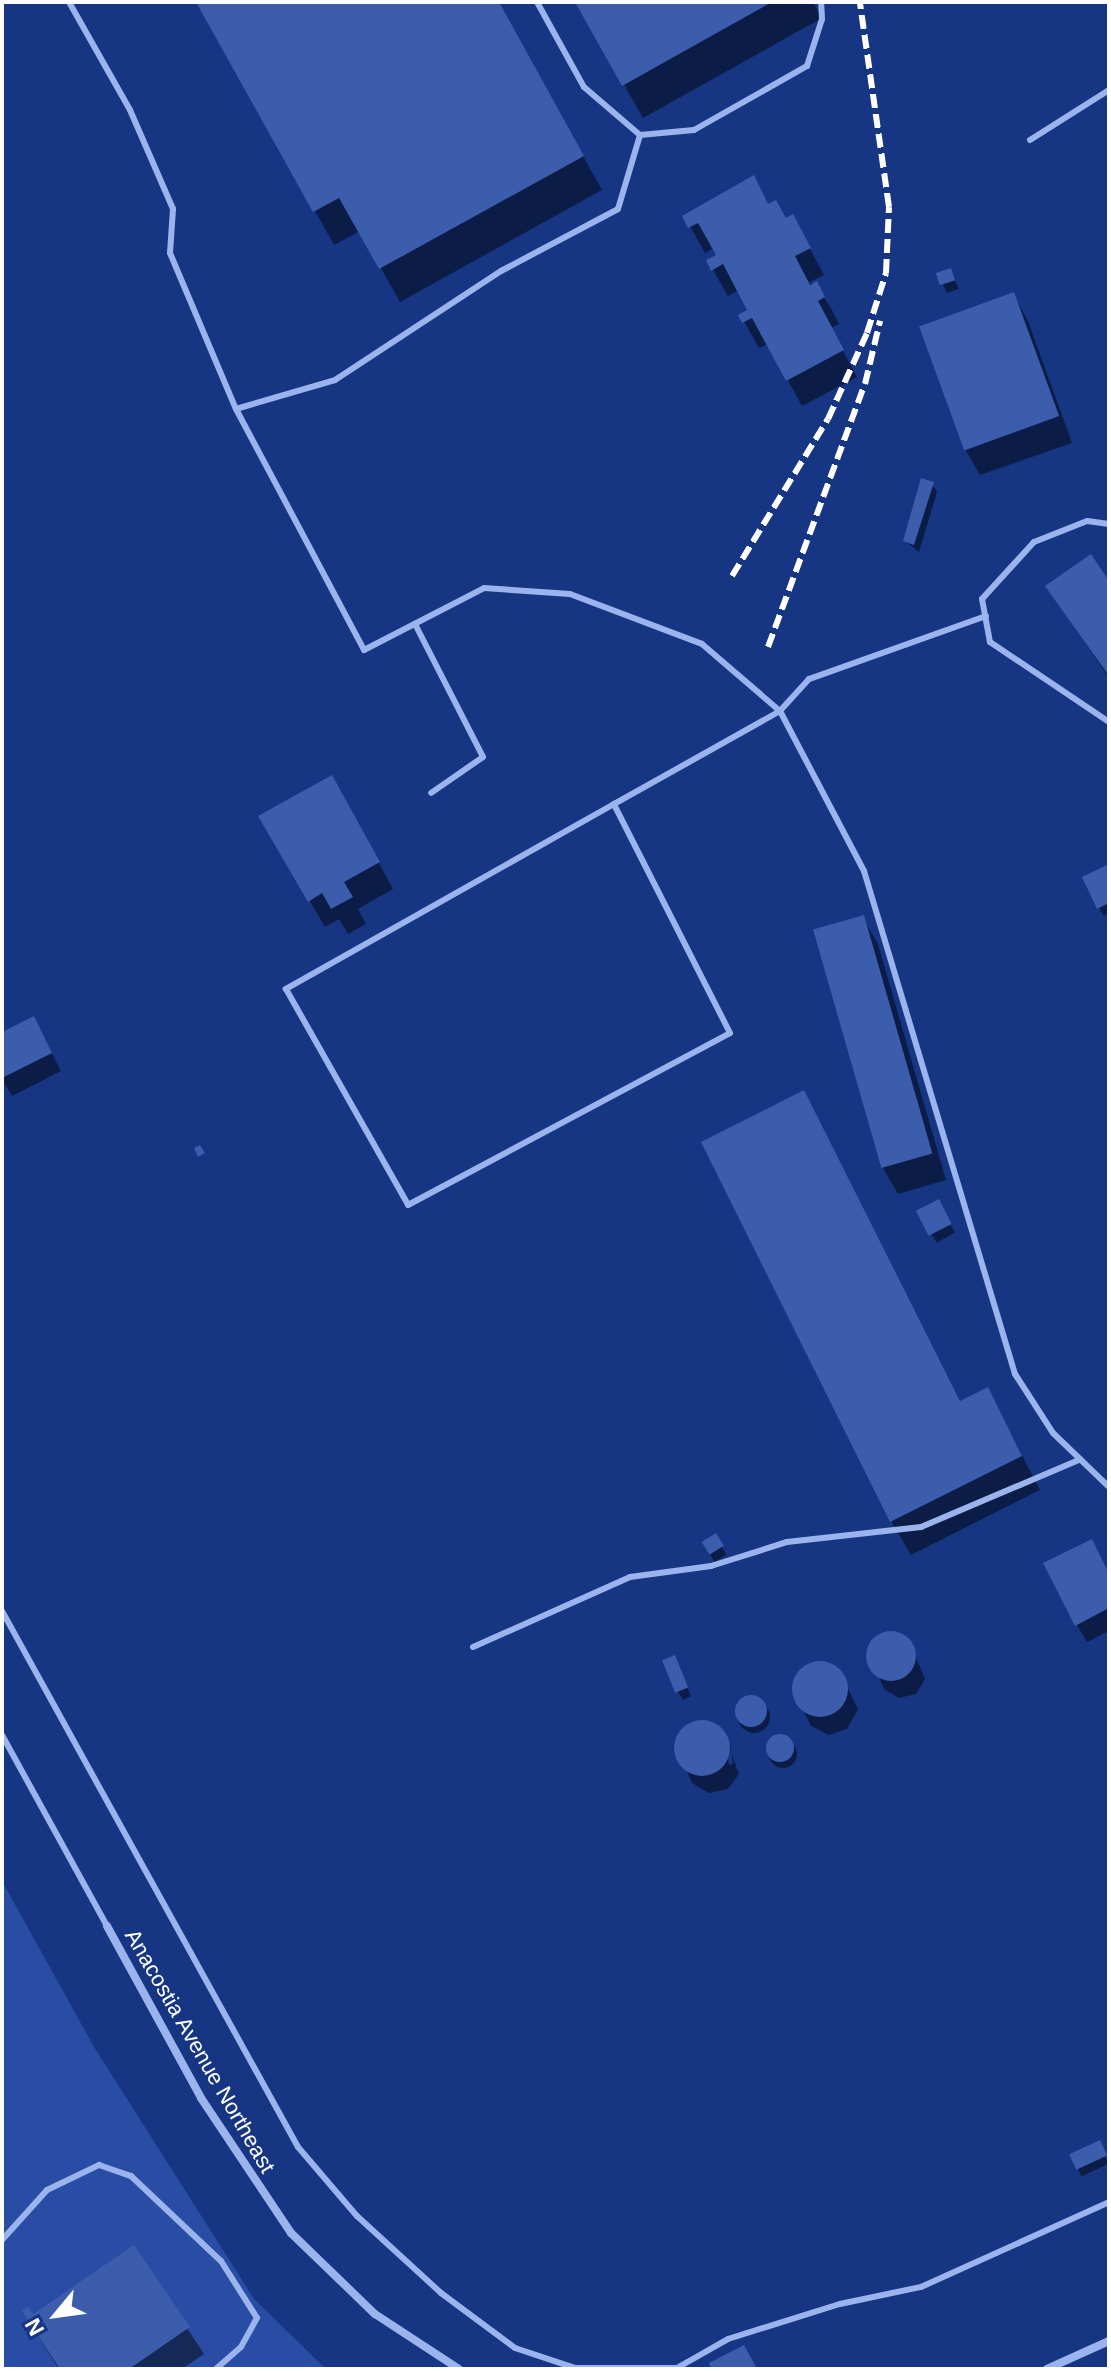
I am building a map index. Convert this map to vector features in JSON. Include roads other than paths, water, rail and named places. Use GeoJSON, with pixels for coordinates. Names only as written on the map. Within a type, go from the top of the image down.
{"type":"FeatureCollection","features":[{"type":"Feature","properties":{"kind":"street","name":"Anacostia Avenue Northeast"},"geometry":{"type":"LineString","coordinates":[[107,1926],[201,2098],[291,2233],[375,2314],[459,2369]]}},
{"type":"Feature","properties":{"kind":"street"},"geometry":{"type":"LineString","coordinates":[[1047,2369],[1109,2341]]}},
{"type":"Feature","properties":{"kind":"lane"},"geometry":{"type":"LineString","coordinates":[[69,2],[130,110],[173,209],[170,253],[236,409],[364,650],[484,588],[570,594],[702,644],[780,711],[864,871],[1015,1374],[1053,1433],[1109,1487]]}},
{"type":"Feature","properties":{"kind":"lane"},"geometry":{"type":"LineString","coordinates":[[537,2],[584,87],[640,135],[694,130],[807,66],[822,19],[821,2]]}},
{"type":"Feature","properties":{"kind":"lane"},"geometry":{"type":"LineString","coordinates":[[1030,140],[1109,90]]}},
{"type":"Feature","properties":{"kind":"lane"},"geometry":{"type":"LineString","coordinates":[[236,409],[335,380],[501,271],[618,209],[640,135]]}},
{"type":"Feature","properties":{"kind":"lane"},"geometry":{"type":"LineString","coordinates":[[1109,524],[1087,521],[1034,542],[982,599],[990,642],[1109,722]]}},
{"type":"Feature","properties":{"kind":"lane"},"geometry":{"type":"LineString","coordinates":[[614,804],[730,1033],[408,1205],[286,989],[614,804],[780,711],[809,679],[986,616]]}},
{"type":"Feature","properties":{"kind":"lane"},"geometry":{"type":"LineString","coordinates":[[415,624],[483,757],[431,793]]}},
{"type":"Feature","properties":{"kind":"lane"},"geometry":{"type":"LineString","coordinates":[[473,1647],[630,1577],[711,1566],[787,1542],[921,1527],[1079,1460]]}},
{"type":"Feature","properties":{"kind":"lane"},"geometry":{"type":"LineString","coordinates":[[2,1611],[298,2147],[357,2216],[441,2293],[515,2348],[575,2368],[677,2368],[728,2339],[840,2304],[921,2287],[1109,2202]]}},
{"type":"Feature","properties":{"kind":"lane","name":"Anacostia Avenue Northeast"},"geometry":{"type":"LineString","coordinates":[[2,1735],[107,1926]]}},
{"type":"Feature","properties":{"kind":"lane"},"geometry":{"type":"LineString","coordinates":[[2,2240],[47,2190],[99,2165],[131,2176],[221,2261],[257,2318],[241,2347],[216,2369]]}},
{"type":"Feature","properties":{"kind":"railway"},"geometry":{"type":"LineString","coordinates":[[732,576],[828,419],[867,333],[886,273],[889,207],[860,2]]}},
{"type":"Feature","properties":{"kind":"railway"},"geometry":{"type":"LineString","coordinates":[[768,647],[865,384],[880,321]]}}]}
